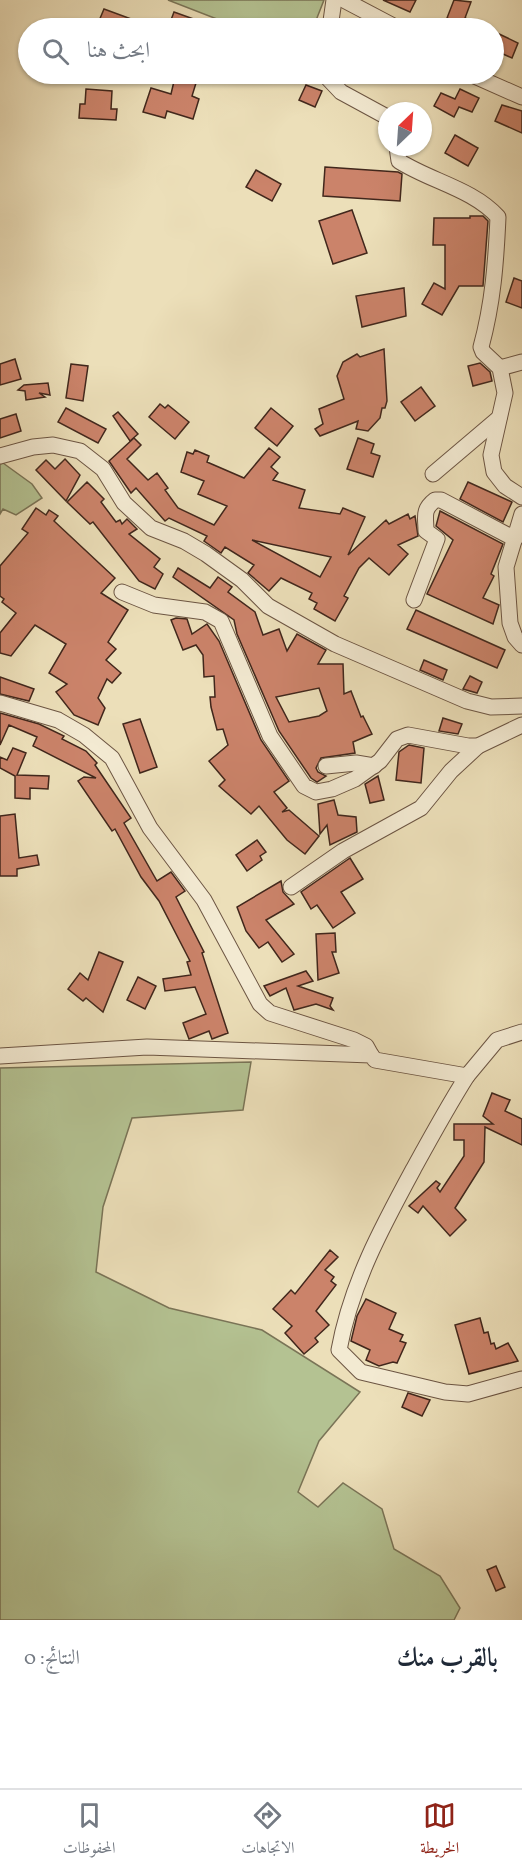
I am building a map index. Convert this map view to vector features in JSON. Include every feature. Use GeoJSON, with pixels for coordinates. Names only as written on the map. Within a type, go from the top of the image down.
{"type":"FeatureCollection","features":[{"type":"Feature","properties":{"kind":"street"},"geometry":{"type":"LineString","coordinates":[[331,18],[334,0]]}},
{"type":"Feature","properties":{"kind":"street"},"geometry":{"type":"LineString","coordinates":[[344,0],[378,18]]}},
{"type":"Feature","properties":{"kind":"street"},"geometry":{"type":"LineString","coordinates":[[333,84],[341,92],[378,112]]}},
{"type":"Feature","properties":{"kind":"street"},"geometry":{"type":"LineString","coordinates":[[493,84],[522,97]]}},
{"type":"Feature","properties":{"kind":"street"},"geometry":{"type":"LineString","coordinates":[[398,156],[399,161],[472,198],[489,208],[498,217],[495,283],[481,347],[483,352],[500,368],[505,393],[491,455],[494,472],[505,486],[522,497]]}},
{"type":"Feature","properties":{"kind":"street"},"geometry":{"type":"LineString","coordinates":[[500,368],[522,362]]}},
{"type":"Feature","properties":{"kind":"street"},"geometry":{"type":"LineString","coordinates":[[433,474],[499,417]]}},
{"type":"Feature","properties":{"kind":"street"},"geometry":{"type":"LineString","coordinates":[[0,456],[33,447],[53,445],[80,451],[103,469],[124,503],[151,528],[184,541],[206,554],[242,580],[268,606],[335,644],[466,701],[491,707],[522,706]]}},
{"type":"Feature","properties":{"kind":"street"},"geometry":{"type":"LineString","coordinates":[[414,600],[436,539],[426,531],[424,519],[425,510],[435,500],[441,500],[515,539]]}},
{"type":"Feature","properties":{"kind":"street"},"geometry":{"type":"LineString","coordinates":[[522,514],[506,567],[510,623],[515,637],[522,645]]}},
{"type":"Feature","properties":{"kind":"street"},"geometry":{"type":"LineString","coordinates":[[122,592],[154,605],[205,612],[221,621],[270,736],[304,786],[316,792],[332,789],[355,779],[374,766],[397,739],[408,735],[478,746]]}},
{"type":"Feature","properties":{"kind":"street"},"geometry":{"type":"LineString","coordinates":[[0,704],[58,720],[84,735],[112,758],[150,828],[204,900],[260,1004],[270,1013],[354,1040],[366,1046],[375,1060],[467,1076]]}},
{"type":"Feature","properties":{"kind":"street"},"geometry":{"type":"LineString","coordinates":[[291,887],[343,851],[421,808],[446,776],[478,746],[522,725]]}},
{"type":"Feature","properties":{"kind":"street"},"geometry":{"type":"LineString","coordinates":[[446,776],[448,742]]}},
{"type":"Feature","properties":{"kind":"street"},"geometry":{"type":"LineString","coordinates":[[326,766],[356,763],[374,766]]}},
{"type":"Feature","properties":{"kind":"street"},"geometry":{"type":"LineString","coordinates":[[522,1032],[497,1040],[467,1076],[386,1220],[359,1276],[345,1320],[339,1350],[361,1372],[445,1392],[468,1394],[522,1379]]}},
{"type":"Feature","properties":{"kind":"street"},"geometry":{"type":"LineString","coordinates":[[0,1056],[147,1047],[370,1055]]}},
{"type":"Feature","properties":{"kind":"green space"},"geometry":{"type":"Polygon","coordinates":[[[168,0],[324,0],[317,18],[214,18],[168,0]]]}},
{"type":"Feature","properties":{"kind":"green space"},"geometry":{"type":"Polygon","coordinates":[[[3,463],[32,484],[42,498],[16,515],[3,509],[0,514],[0,464],[3,463]]]}},
{"type":"Feature","properties":{"kind":"green space"},"geometry":{"type":"Polygon","coordinates":[[[251,1062],[243,1110],[132,1118],[103,1207],[96,1272],[169,1308],[262,1330],[360,1392],[319,1441],[298,1492],[318,1507],[343,1483],[382,1509],[394,1549],[440,1576],[460,1608],[454,1620],[0,1620],[0,1068],[251,1062]]]}},
{"type":"Feature","properties":{"kind":"building"},"geometry":{"type":"Polygon","coordinates":[[[383,0],[416,0],[410,12],[383,0]]]}},
{"type":"Feature","properties":{"kind":"building"},"geometry":{"type":"Polygon","coordinates":[[[454,0],[471,2],[465,18],[447,18],[454,0]]]}},
{"type":"Feature","properties":{"kind":"building"},"geometry":{"type":"Polygon","coordinates":[[[104,9],[128,18],[100,18],[104,9]]]}},
{"type":"Feature","properties":{"kind":"building"},"geometry":{"type":"Polygon","coordinates":[[[174,12],[191,18],[172,18],[174,12]]]}},
{"type":"Feature","properties":{"kind":"building"},"geometry":{"type":"Polygon","coordinates":[[[504,36],[518,43],[512,58],[504,54],[504,36]]]}},
{"type":"Feature","properties":{"kind":"building"},"geometry":{"type":"Polygon","coordinates":[[[173,84],[196,84],[192,96],[199,99],[193,119],[167,111],[165,118],[143,112],[151,88],[171,94],[173,84]]]}},
{"type":"Feature","properties":{"kind":"building"},"geometry":{"type":"Polygon","coordinates":[[[306,85],[322,91],[315,107],[299,100],[306,85]]]}},
{"type":"Feature","properties":{"kind":"building"},"geometry":{"type":"Polygon","coordinates":[[[86,89],[112,91],[111,109],[117,109],[116,120],[79,118],[80,104],[85,104],[86,89]]]}},
{"type":"Feature","properties":{"kind":"building"},"geometry":{"type":"Polygon","coordinates":[[[460,89],[479,98],[472,112],[459,107],[454,117],[434,106],[441,93],[455,99],[460,89]]]}},
{"type":"Feature","properties":{"kind":"building"},"geometry":{"type":"Polygon","coordinates":[[[502,105],[522,111],[522,133],[495,121],[502,105]]]}},
{"type":"Feature","properties":{"kind":"building"},"geometry":{"type":"Polygon","coordinates":[[[455,135],[478,148],[468,166],[445,153],[455,135]]]}},
{"type":"Feature","properties":{"kind":"building"},"geometry":{"type":"Polygon","coordinates":[[[325,167],[398,172],[402,174],[400,201],[323,196],[325,167]]]}},
{"type":"Feature","properties":{"kind":"building"},"geometry":{"type":"Polygon","coordinates":[[[256,170],[281,184],[272,201],[246,187],[256,170]]]}},
{"type":"Feature","properties":{"kind":"building"},"geometry":{"type":"Polygon","coordinates":[[[352,210],[367,253],[333,264],[319,221],[352,210]]]}},
{"type":"Feature","properties":{"kind":"building"},"geometry":{"type":"Polygon","coordinates":[[[470,216],[483,216],[488,221],[483,286],[459,286],[442,315],[422,304],[434,283],[445,289],[445,245],[433,245],[434,218],[470,218],[470,216]]]}},
{"type":"Feature","properties":{"kind":"building"},"geometry":{"type":"Polygon","coordinates":[[[514,278],[522,281],[522,308],[506,302],[514,278]]]}},
{"type":"Feature","properties":{"kind":"building"},"geometry":{"type":"Polygon","coordinates":[[[404,288],[406,316],[362,327],[356,296],[404,288]]]}},
{"type":"Feature","properties":{"kind":"building"},"geometry":{"type":"Polygon","coordinates":[[[384,349],[387,401],[385,408],[382,408],[380,418],[368,431],[356,429],[358,421],[320,436],[315,429],[323,424],[319,409],[344,399],[337,376],[343,362],[357,354],[360,357],[384,349]]]}},
{"type":"Feature","properties":{"kind":"building"},"geometry":{"type":"Polygon","coordinates":[[[15,359],[21,379],[0,385],[0,364],[15,359]]]}},
{"type":"Feature","properties":{"kind":"building"},"geometry":{"type":"Polygon","coordinates":[[[480,363],[490,372],[492,381],[473,386],[468,366],[480,363]]]}},
{"type":"Feature","properties":{"kind":"building"},"geometry":{"type":"Polygon","coordinates":[[[71,364],[88,366],[83,401],[66,398],[71,364]]]}},
{"type":"Feature","properties":{"kind":"building"},"geometry":{"type":"Polygon","coordinates":[[[48,383],[50,395],[39,393],[45,397],[26,400],[25,391],[18,390],[24,385],[48,383]]]}},
{"type":"Feature","properties":{"kind":"building"},"geometry":{"type":"Polygon","coordinates":[[[421,387],[435,406],[415,421],[401,402],[421,387]]]}},
{"type":"Feature","properties":{"kind":"building"},"geometry":{"type":"Polygon","coordinates":[[[160,404],[165,408],[168,405],[189,422],[175,439],[149,417],[160,404]]]}},
{"type":"Feature","properties":{"kind":"building"},"geometry":{"type":"Polygon","coordinates":[[[66,408],[106,429],[98,443],[58,422],[66,408]]]}},
{"type":"Feature","properties":{"kind":"building"},"geometry":{"type":"Polygon","coordinates":[[[271,408],[293,426],[277,446],[255,428],[271,408]]]}},
{"type":"Feature","properties":{"kind":"building"},"geometry":{"type":"Polygon","coordinates":[[[118,412],[138,434],[130,441],[113,416],[118,412]]]}},
{"type":"Feature","properties":{"kind":"building"},"geometry":{"type":"Polygon","coordinates":[[[16,414],[21,431],[0,438],[0,419],[16,414]]]}},
{"type":"Feature","properties":{"kind":"building"},"geometry":{"type":"Polygon","coordinates":[[[134,438],[141,445],[127,459],[148,480],[157,473],[168,488],[165,490],[178,508],[214,525],[227,506],[198,494],[204,481],[181,472],[187,452],[193,454],[195,450],[209,456],[207,462],[244,478],[269,448],[280,457],[271,467],[278,473],[273,480],[305,490],[299,508],[340,514],[343,508],[365,517],[348,555],[386,520],[389,524],[408,514],[410,519],[415,516],[418,536],[398,545],[408,554],[389,575],[369,558],[359,568],[344,596],[348,598],[335,621],[314,609],[317,603],[309,599],[312,593],[281,578],[269,591],[248,573],[254,565],[225,547],[221,553],[204,541],[207,536],[169,518],[165,521],[136,488],[131,493],[109,461],[134,438]],[[252,540],[320,577],[331,557],[252,540]]]}},
{"type":"Feature","properties":{"kind":"building"},"geometry":{"type":"Polygon","coordinates":[[[358,438],[374,444],[371,453],[380,456],[373,477],[347,469],[358,438]]]}},
{"type":"Feature","properties":{"kind":"building"},"geometry":{"type":"Polygon","coordinates":[[[65,459],[80,475],[66,501],[36,470],[46,460],[55,469],[65,459]]]}},
{"type":"Feature","properties":{"kind":"building"},"geometry":{"type":"Polygon","coordinates":[[[87,482],[104,499],[101,502],[116,522],[120,520],[122,524],[127,519],[137,529],[129,534],[160,559],[154,567],[163,574],[155,589],[139,581],[93,522],[90,524],[67,502],[87,482]]]}},
{"type":"Feature","properties":{"kind":"building"},"geometry":{"type":"Polygon","coordinates":[[[468,482],[512,502],[503,522],[460,499],[468,482]]]}},
{"type":"Feature","properties":{"kind":"building"},"geometry":{"type":"Polygon","coordinates":[[[36,508],[46,515],[49,510],[58,516],[54,521],[115,578],[101,593],[128,610],[108,642],[116,649],[106,660],[121,673],[112,683],[107,679],[98,698],[105,708],[98,725],[74,715],[56,692],[67,684],[49,673],[66,644],[35,625],[11,656],[0,653],[0,633],[16,613],[2,602],[4,599],[0,596],[0,566],[28,533],[22,529],[36,508]]]}},
{"type":"Feature","properties":{"kind":"building"},"geometry":{"type":"Polygon","coordinates":[[[440,511],[503,544],[491,574],[494,576],[483,598],[499,605],[493,624],[427,594],[453,540],[436,526],[440,511]]]}},
{"type":"Feature","properties":{"kind":"building"},"geometry":{"type":"Polygon","coordinates":[[[178,568],[210,588],[218,577],[232,587],[228,592],[255,612],[263,635],[279,629],[287,651],[297,634],[326,650],[318,664],[343,664],[344,694],[351,691],[361,717],[363,716],[372,734],[353,742],[355,753],[321,758],[316,768],[318,772],[326,776],[317,782],[311,778],[279,731],[237,634],[234,620],[173,577],[178,568]],[[319,688],[276,697],[289,722],[319,716],[327,711],[319,688]]]}},
{"type":"Feature","properties":{"kind":"building"},"geometry":{"type":"Polygon","coordinates":[[[416,610],[505,650],[497,668],[407,629],[416,610]]]}},
{"type":"Feature","properties":{"kind":"building"},"geometry":{"type":"Polygon","coordinates":[[[187,619],[192,634],[207,624],[219,641],[261,740],[289,781],[274,792],[287,808],[282,812],[289,810],[319,836],[305,854],[287,840],[259,806],[251,814],[219,786],[225,780],[209,761],[228,745],[223,729],[217,730],[211,707],[210,697],[215,697],[214,676],[204,677],[203,655],[196,645],[183,650],[171,620],[187,619]]]}},
{"type":"Feature","properties":{"kind":"building"},"geometry":{"type":"Polygon","coordinates":[[[424,660],[447,670],[443,680],[420,670],[424,660]]]}},
{"type":"Feature","properties":{"kind":"building"},"geometry":{"type":"Polygon","coordinates":[[[470,676],[482,682],[477,693],[463,689],[470,676]]]}},
{"type":"Feature","properties":{"kind":"building"},"geometry":{"type":"Polygon","coordinates":[[[0,677],[34,689],[29,701],[0,694],[0,677]]]}},
{"type":"Feature","properties":{"kind":"building"},"geometry":{"type":"Polygon","coordinates":[[[0,713],[39,724],[64,736],[62,739],[86,751],[97,763],[95,765],[131,818],[124,823],[157,881],[171,872],[185,891],[176,897],[204,952],[202,953],[228,1033],[212,1039],[209,1031],[189,1039],[183,1023],[206,1014],[195,987],[165,991],[163,979],[191,975],[187,962],[190,961],[159,901],[141,877],[115,829],[112,831],[78,781],[84,777],[96,778],[33,746],[37,737],[9,725],[0,745],[0,713]]]}},
{"type":"Feature","properties":{"kind":"building"},"geometry":{"type":"Polygon","coordinates":[[[443,718],[462,724],[458,734],[439,731],[443,718]]]}},
{"type":"Feature","properties":{"kind":"building"},"geometry":{"type":"Polygon","coordinates":[[[140,719],[157,767],[140,773],[123,724],[140,719]]]}},
{"type":"Feature","properties":{"kind":"building"},"geometry":{"type":"Polygon","coordinates":[[[409,745],[424,748],[421,783],[396,780],[399,752],[409,745]]]}},
{"type":"Feature","properties":{"kind":"building"},"geometry":{"type":"Polygon","coordinates":[[[13,748],[26,753],[17,775],[49,776],[48,789],[30,788],[30,799],[15,798],[15,776],[0,768],[0,757],[7,760],[13,748]]]}},
{"type":"Feature","properties":{"kind":"building"},"geometry":{"type":"Polygon","coordinates":[[[378,776],[384,800],[370,803],[365,784],[378,776]]]}},
{"type":"Feature","properties":{"kind":"building"},"geometry":{"type":"Polygon","coordinates":[[[334,800],[338,815],[356,817],[357,832],[330,845],[327,825],[320,834],[318,804],[334,800]]]}},
{"type":"Feature","properties":{"kind":"building"},"geometry":{"type":"Polygon","coordinates":[[[15,814],[19,858],[37,855],[39,865],[17,869],[17,876],[0,876],[0,816],[15,814]]]}},
{"type":"Feature","properties":{"kind":"building"},"geometry":{"type":"Polygon","coordinates":[[[257,840],[266,852],[260,856],[262,860],[247,871],[236,855],[257,840]]]}},
{"type":"Feature","properties":{"kind":"building"},"geometry":{"type":"Polygon","coordinates":[[[350,858],[363,879],[341,892],[355,913],[333,928],[317,905],[311,909],[301,892],[350,858]]]}},
{"type":"Feature","properties":{"kind":"building"},"geometry":{"type":"Polygon","coordinates":[[[281,881],[283,892],[294,904],[266,920],[294,954],[282,962],[268,942],[259,948],[246,931],[237,907],[281,881]]]}},
{"type":"Feature","properties":{"kind":"building"},"geometry":{"type":"Polygon","coordinates":[[[335,933],[336,952],[332,952],[339,973],[318,980],[316,934],[335,933]]]}},
{"type":"Feature","properties":{"kind":"building"},"geometry":{"type":"Polygon","coordinates":[[[99,952],[123,962],[103,1012],[86,998],[83,1001],[68,989],[80,973],[88,980],[99,952]]]}},
{"type":"Feature","properties":{"kind":"building"},"geometry":{"type":"Polygon","coordinates":[[[306,971],[313,981],[298,986],[333,998],[330,1006],[333,1010],[316,1004],[294,1010],[286,988],[270,996],[264,986],[306,971]]]}},
{"type":"Feature","properties":{"kind":"building"},"geometry":{"type":"Polygon","coordinates":[[[138,977],[156,986],[145,1009],[127,1000],[138,977]]]}},
{"type":"Feature","properties":{"kind":"building"},"geometry":{"type":"Polygon","coordinates":[[[492,1093],[510,1100],[505,1111],[522,1119],[522,1145],[485,1127],[484,1162],[455,1208],[466,1220],[450,1236],[423,1206],[418,1213],[409,1206],[436,1181],[440,1184],[437,1188],[440,1192],[464,1156],[464,1140],[454,1140],[454,1124],[493,1124],[483,1116],[492,1093]]]}},
{"type":"Feature","properties":{"kind":"building"},"geometry":{"type":"Polygon","coordinates":[[[330,1250],[338,1257],[325,1270],[334,1277],[331,1281],[336,1285],[316,1311],[329,1325],[315,1338],[318,1342],[304,1354],[285,1333],[292,1326],[273,1309],[291,1290],[295,1294],[330,1250]]]}},
{"type":"Feature","properties":{"kind":"building"},"geometry":{"type":"Polygon","coordinates":[[[366,1299],[396,1313],[389,1329],[403,1335],[400,1341],[406,1343],[397,1363],[379,1366],[366,1360],[370,1350],[351,1341],[357,1316],[366,1299]]]}},
{"type":"Feature","properties":{"kind":"building"},"geometry":{"type":"Polygon","coordinates":[[[480,1318],[484,1333],[488,1332],[491,1344],[494,1343],[496,1349],[508,1343],[518,1361],[469,1374],[455,1325],[480,1318]]]}},
{"type":"Feature","properties":{"kind":"building"},"geometry":{"type":"Polygon","coordinates":[[[408,1393],[430,1400],[422,1416],[402,1407],[408,1393]]]}},
{"type":"Feature","properties":{"kind":"building"},"geometry":{"type":"Polygon","coordinates":[[[496,1566],[505,1587],[496,1591],[487,1570],[496,1566]]]}}]}
